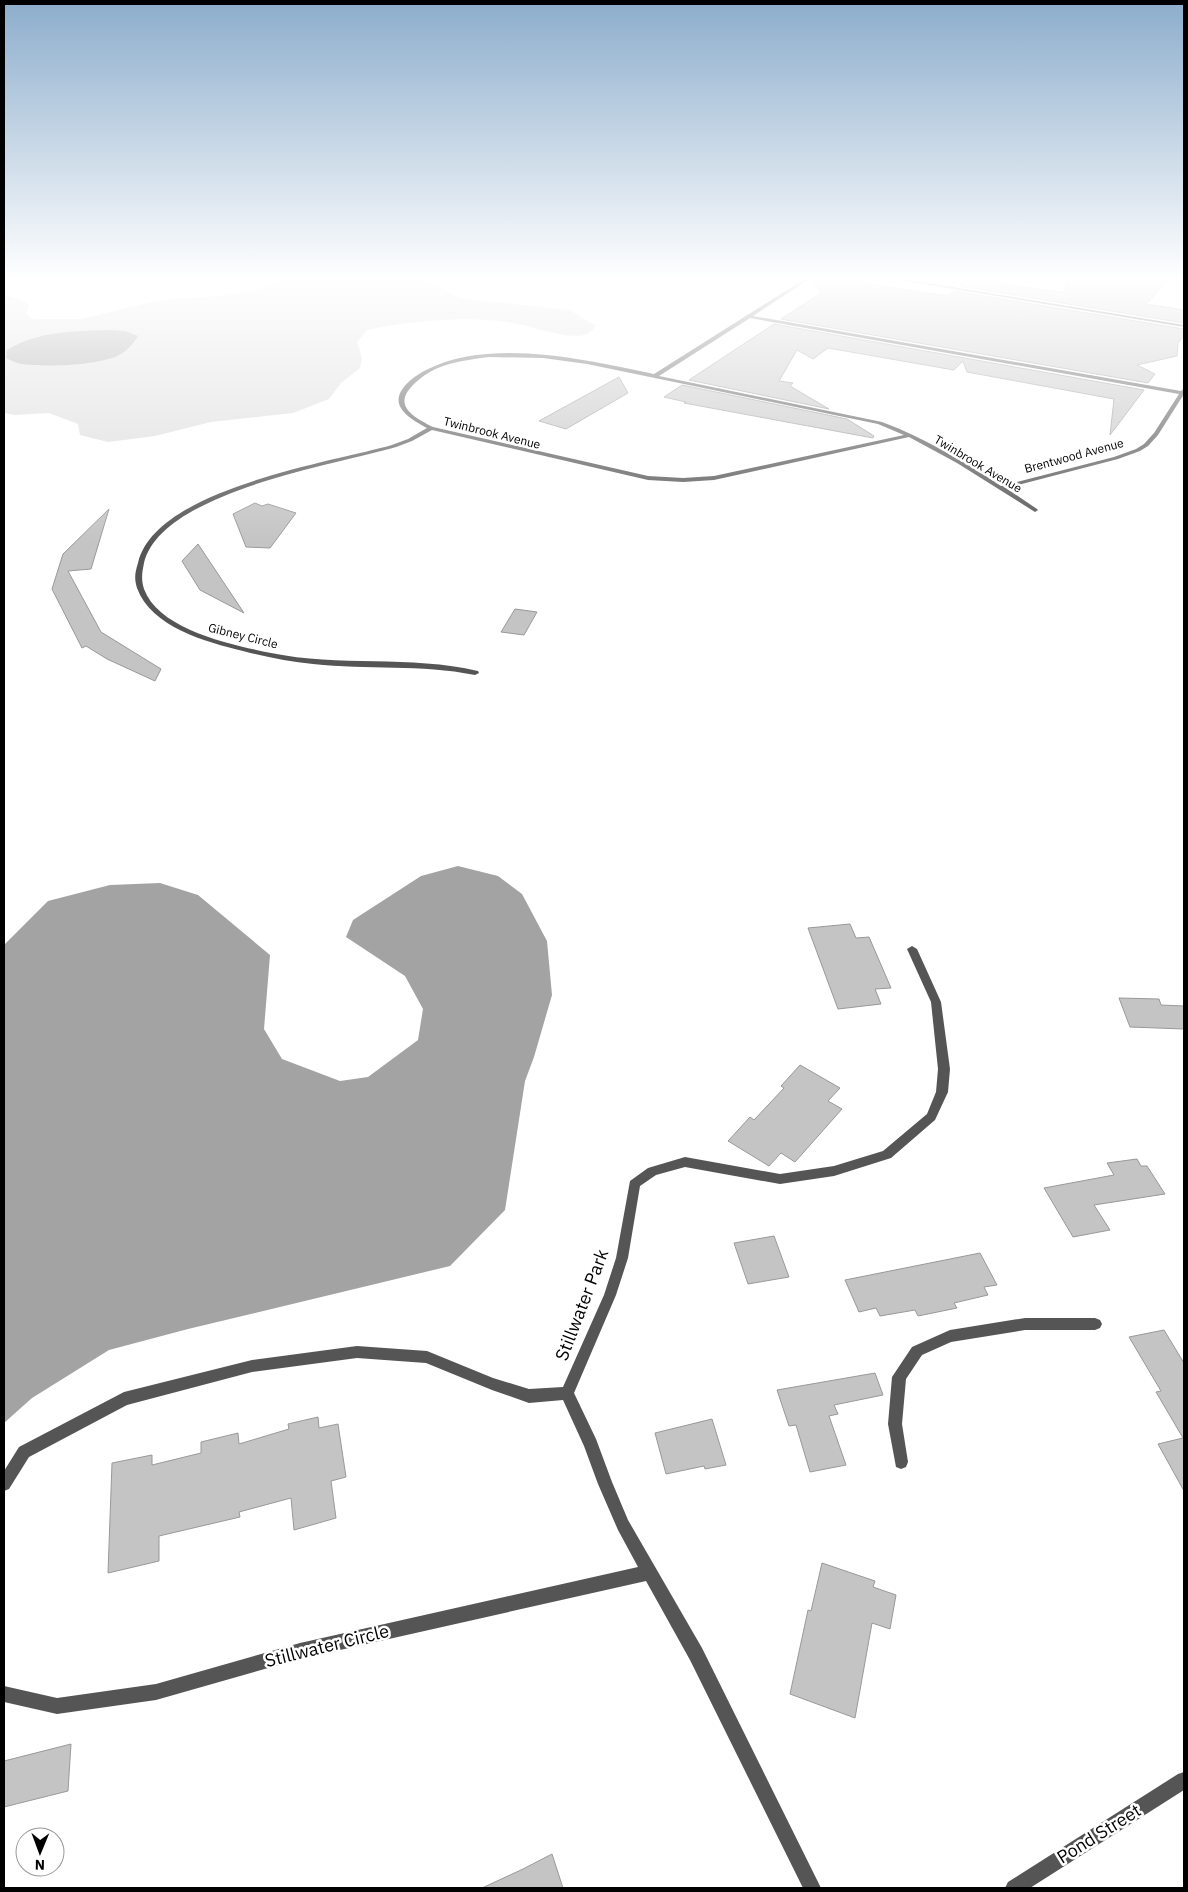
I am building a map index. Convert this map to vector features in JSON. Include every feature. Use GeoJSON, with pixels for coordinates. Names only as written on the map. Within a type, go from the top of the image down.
{"type":"FeatureCollection","features":[{"type":"Feature","properties":{"kind":"street","name":"Twinbrook Avenue"},"geometry":{"type":"LineString","coordinates":[[432,368],[414,378],[401,395],[401,401],[408,413],[431,428],[630,476],[683,480],[714,478],[910,435]]}},
{"type":"Feature","properties":{"kind":"street","name":"Twinbrook Avenue"},"geometry":{"type":"LineString","coordinates":[[618,368],[880,423],[910,435],[1035,510]]}},
{"type":"Feature","properties":{"kind":"street"},"geometry":{"type":"LineString","coordinates":[[655,376],[667,368]]}},
{"type":"Feature","properties":{"kind":"street"},"geometry":{"type":"LineString","coordinates":[[1047,368],[1183,392]]}},
{"type":"Feature","properties":{"kind":"street","name":"Brentwood Avenue"},"geometry":{"type":"LineString","coordinates":[[1000,488],[1090,465],[1138,450],[1146,445],[1156,434],[1183,392]]}},
{"type":"Feature","properties":{"kind":"street","name":"Gibney Circle"},"geometry":{"type":"LineString","coordinates":[[431,428],[394,446],[266,479],[220,495],[196,506],[159,531],[147,546],[139,561],[137,576],[141,592],[150,606],[166,620],[187,632],[214,642],[310,662],[357,665],[419,664],[452,667],[475,673]]}},
{"type":"Feature","properties":{"kind":"street","name":"Stillwater Park"},"geometry":{"type":"LineString","coordinates":[[567,1393],[610,1295],[622,1258],[634,1184],[652,1171],[685,1162],[780,1179],[834,1171],[887,1154],[931,1117],[942,1092],[944,1069],[940,1024],[936,1002],[912,949]]}},
{"type":"Feature","properties":{"kind":"street"},"geometry":{"type":"LineString","coordinates":[[901,1462],[895,1424],[899,1377],[916,1351],[950,1336],[1025,1324],[1095,1324]]}},
{"type":"Feature","properties":{"kind":"street"},"geometry":{"type":"LineString","coordinates":[[4,1484],[24,1452],[124,1399],[252,1366],[358,1352],[427,1357],[492,1384],[529,1396],[567,1393],[591,1444],[605,1484],[620,1517],[696,1654],[812,1888]]}},
{"type":"Feature","properties":{"kind":"street","name":"Stillwater Circle"},"geometry":{"type":"LineString","coordinates":[[4,1694],[57,1706],[156,1692],[300,1651],[650,1572]]}},
{"type":"Feature","properties":{"kind":"street","name":"Pond Street"},"geometry":{"type":"LineString","coordinates":[[1014,1888],[1184,1780]]}},
{"type":"Feature","properties":{"kind":"shaded area"},"geometry":{"type":"Polygon","coordinates":[[[4,368],[360,368],[341,383],[329,399],[293,413],[211,422],[155,436],[108,442],[80,435],[78,424],[49,413],[15,415],[4,413],[4,368]]]}},
{"type":"Feature","properties":{"kind":"shaded area"},"geometry":{"type":"Polygon","coordinates":[[[458,866],[498,876],[522,894],[547,941],[552,995],[525,1081],[505,1210],[450,1266],[109,1350],[32,1398],[4,1423],[4,945],[48,901],[110,885],[160,883],[198,895],[270,955],[264,1029],[282,1059],[340,1081],[368,1077],[418,1040],[423,1009],[405,976],[346,937],[353,920],[421,876],[458,866]]]}},
{"type":"Feature","properties":{"kind":"building"},"geometry":{"type":"Polygon","coordinates":[[[707,368],[786,368],[779,381],[793,383],[790,386],[829,409],[689,380],[707,368]]]}},
{"type":"Feature","properties":{"kind":"building"},"geometry":{"type":"Polygon","coordinates":[[[966,368],[1022,368],[1144,390],[1110,435],[1114,399],[967,372],[966,368]]]}},
{"type":"Feature","properties":{"kind":"building"},"geometry":{"type":"Polygon","coordinates":[[[1064,368],[1144,368],[1155,374],[1148,383],[1064,368]]]}},
{"type":"Feature","properties":{"kind":"building"},"geometry":{"type":"Polygon","coordinates":[[[619,377],[628,393],[566,429],[539,421],[619,377]]]}},
{"type":"Feature","properties":{"kind":"building"},"geometry":{"type":"Polygon","coordinates":[[[682,385],[847,419],[874,436],[873,438],[684,403],[686,402],[664,397],[682,385]]]}},
{"type":"Feature","properties":{"kind":"building"},"geometry":{"type":"Polygon","coordinates":[[[255,503],[262,506],[268,504],[296,513],[270,548],[246,547],[233,514],[255,503]]]}},
{"type":"Feature","properties":{"kind":"building"},"geometry":{"type":"Polygon","coordinates":[[[109,509],[91,569],[68,571],[101,632],[161,669],[155,681],[107,659],[86,646],[82,648],[52,589],[63,554],[109,509]]]}},
{"type":"Feature","properties":{"kind":"building"},"geometry":{"type":"Polygon","coordinates":[[[198,544],[244,613],[200,590],[182,561],[198,544]]]}},
{"type":"Feature","properties":{"kind":"building"},"geometry":{"type":"Polygon","coordinates":[[[515,609],[537,612],[524,635],[501,632],[515,609]]]}},
{"type":"Feature","properties":{"kind":"building"},"geometry":{"type":"Polygon","coordinates":[[[850,924],[856,938],[869,937],[891,988],[875,989],[881,1004],[838,1009],[808,928],[850,924]]]}},
{"type":"Feature","properties":{"kind":"building"},"geometry":{"type":"Polygon","coordinates":[[[1119,998],[1159,999],[1161,1005],[1184,1006],[1184,1029],[1130,1027],[1119,998]]]}},
{"type":"Feature","properties":{"kind":"building"},"geometry":{"type":"Polygon","coordinates":[[[800,1065],[840,1088],[828,1101],[842,1109],[795,1162],[781,1153],[769,1166],[728,1141],[750,1117],[754,1120],[784,1088],[781,1086],[800,1065]]]}},
{"type":"Feature","properties":{"kind":"building"},"geometry":{"type":"Polygon","coordinates":[[[1137,1159],[1141,1166],[1147,1166],[1165,1194],[1094,1205],[1110,1230],[1073,1237],[1044,1188],[1114,1175],[1107,1163],[1137,1159]]]}},
{"type":"Feature","properties":{"kind":"building"},"geometry":{"type":"Polygon","coordinates":[[[774,1236],[789,1277],[748,1284],[734,1243],[774,1236]]]}},
{"type":"Feature","properties":{"kind":"building"},"geometry":{"type":"Polygon","coordinates":[[[980,1253],[997,1285],[984,1287],[988,1295],[954,1303],[957,1308],[918,1316],[915,1310],[880,1316],[876,1308],[859,1312],[845,1280],[980,1253]]]}},
{"type":"Feature","properties":{"kind":"building"},"geometry":{"type":"Polygon","coordinates":[[[1164,1330],[1184,1363],[1184,1491],[1158,1444],[1183,1438],[1156,1392],[1161,1391],[1129,1337],[1164,1330]]]}},
{"type":"Feature","properties":{"kind":"building"},"geometry":{"type":"Polygon","coordinates":[[[875,1373],[883,1395],[834,1405],[838,1414],[829,1416],[846,1465],[810,1472],[796,1425],[789,1426],[777,1390],[875,1373]]]}},
{"type":"Feature","properties":{"kind":"building"},"geometry":{"type":"Polygon","coordinates":[[[318,1417],[319,1428],[338,1424],[346,1477],[331,1481],[336,1518],[294,1530],[291,1498],[239,1512],[240,1517],[159,1536],[159,1561],[108,1573],[112,1463],[152,1455],[152,1465],[201,1453],[201,1442],[238,1433],[239,1444],[289,1429],[288,1424],[318,1417]]]}},
{"type":"Feature","properties":{"kind":"building"},"geometry":{"type":"Polygon","coordinates":[[[712,1419],[726,1465],[705,1469],[704,1466],[666,1474],[655,1433],[712,1419]]]}},
{"type":"Feature","properties":{"kind":"building"},"geometry":{"type":"Polygon","coordinates":[[[822,1563],[875,1581],[873,1587],[896,1595],[890,1629],[872,1623],[855,1718],[790,1694],[808,1610],[811,1611],[822,1563]]]}},
{"type":"Feature","properties":{"kind":"building"},"geometry":{"type":"Polygon","coordinates":[[[71,1744],[68,1791],[4,1807],[4,1761],[71,1744]]]}},
{"type":"Feature","properties":{"kind":"building"},"geometry":{"type":"Polygon","coordinates":[[[552,1854],[563,1888],[482,1888],[523,1869],[552,1854]]]}}]}
